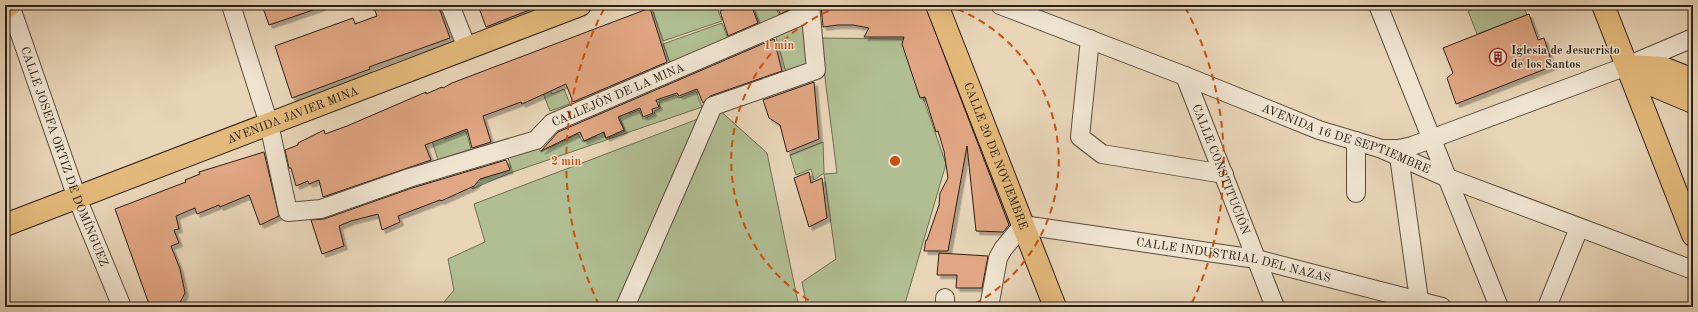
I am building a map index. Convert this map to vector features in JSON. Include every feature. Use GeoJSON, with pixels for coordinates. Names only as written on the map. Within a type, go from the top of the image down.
{"type":"FeatureCollection","features":[{"type":"Feature","properties":{"kind":"main road"},"geometry":{"type":"LineString","coordinates":[[5,7],[10,5]]}},
{"type":"Feature","properties":{"kind":"main road","name":"AVENIDA JAVIER MINA"},"geometry":{"type":"LineString","coordinates":[[5,225],[580,5]]}},
{"type":"Feature","properties":{"kind":"main road","name":"CALLE 20 DE NOVIEMBRE"},"geometry":{"type":"LineString","coordinates":[[937,5],[1055,307]]}},
{"type":"Feature","properties":{"kind":"main road"},"geometry":{"type":"LineString","coordinates":[[1603,5],[1693,235]]}},
{"type":"Feature","properties":{"kind":"main road"},"geometry":{"type":"LineString","coordinates":[[1627,66],[1663,68],[1693,80]]}},
{"type":"Feature","properties":{"kind":"main road"},"geometry":{"type":"LineString","coordinates":[[1627,66],[1655,86],[1693,102]]}},
{"type":"Feature","properties":{"kind":"street","name":"CALLE JOSEFA ORTIZ DE DOMÍNGUEZ"},"geometry":{"type":"LineString","coordinates":[[10,5],[77,198],[122,307]]}},
{"type":"Feature","properties":{"kind":"street"},"geometry":{"type":"LineString","coordinates":[[231,5],[268,124]]}},
{"type":"Feature","properties":{"kind":"street"},"geometry":{"type":"LineString","coordinates":[[450,5],[467,48]]}},
{"type":"Feature","properties":{"kind":"street","name":"AVENIDA 16 DE SEPTIEMBRE"},"geometry":{"type":"LineString","coordinates":[[1000,5],[1185,76],[1319,130],[1382,149],[1448,178],[1693,270]]}},
{"type":"Feature","properties":{"kind":"street"},"geometry":{"type":"LineString","coordinates":[[1378,5],[1499,307]]}},
{"type":"Feature","properties":{"kind":"street"},"geometry":{"type":"LineString","coordinates":[[625,307],[713,106],[816,70],[810,9]]}},
{"type":"Feature","properties":{"kind":"street","name":"CALLEJÓN DE LA MINA"},"geometry":{"type":"LineString","coordinates":[[268,124],[288,212],[321,209],[409,178],[536,140],[552,123],[810,9]]}},
{"type":"Feature","properties":{"kind":"street"},"geometry":{"type":"LineString","coordinates":[[1382,149],[1399,149],[1430,138],[1627,66],[1693,38]]}},
{"type":"Feature","properties":{"kind":"street"},"geometry":{"type":"LineString","coordinates":[[1090,39],[1080,137],[1102,154],[1224,174]]}},
{"type":"Feature","properties":{"kind":"street","name":"CALLE CONSTITUCIÓN"},"geometry":{"type":"LineString","coordinates":[[1185,76],[1276,307]]}},
{"type":"Feature","properties":{"kind":"street"},"geometry":{"type":"LineString","coordinates":[[1356,141],[1356,193]]}},
{"type":"Feature","properties":{"kind":"street"},"geometry":{"type":"LineString","coordinates":[[1399,156],[1419,300]]}},
{"type":"Feature","properties":{"kind":"street"},"geometry":{"type":"LineString","coordinates":[[989,307],[998,258],[1003,249],[1023,225]]}},
{"type":"Feature","properties":{"kind":"street","name":"CALLE INDUSTRIAL DEL NAZAS"},"geometry":{"type":"LineString","coordinates":[[1023,225],[1256,259],[1442,307]]}},
{"type":"Feature","properties":{"kind":"street"},"geometry":{"type":"LineString","coordinates":[[1547,307],[1580,228]]}},
{"type":"Feature","properties":{"kind":"green space"},"geometry":{"type":"Polygon","coordinates":[[[716,5],[722,21],[663,41],[651,6],[716,5]]]}},
{"type":"Feature","properties":{"kind":"green space"},"geometry":{"type":"Polygon","coordinates":[[[752,5],[775,5],[781,20],[761,27],[752,5]]]}},
{"type":"Feature","properties":{"kind":"green space"},"geometry":{"type":"Polygon","coordinates":[[[1484,5],[1523,5],[1527,15],[1477,34],[1468,11],[1484,5]]]}},
{"type":"Feature","properties":{"kind":"green space"},"geometry":{"type":"Polygon","coordinates":[[[809,16],[814,68],[787,76],[774,30],[809,16]]]}},
{"type":"Feature","properties":{"kind":"green space"},"geometry":{"type":"Polygon","coordinates":[[[722,23],[729,41],[670,63],[663,44],[722,23]]]}},
{"type":"Feature","properties":{"kind":"green space"},"geometry":{"type":"Polygon","coordinates":[[[820,38],[903,39],[946,164],[904,307],[807,307],[802,282],[836,259],[824,174],[837,173],[820,38]]]}},
{"type":"Feature","properties":{"kind":"green space"},"geometry":{"type":"Polygon","coordinates":[[[548,86],[552,94],[564,89],[570,104],[550,111],[541,88],[548,86]]]}},
{"type":"Feature","properties":{"kind":"green space"},"geometry":{"type":"Polygon","coordinates":[[[696,91],[702,107],[510,173],[472,189],[478,180],[486,177],[485,172],[496,174],[511,168],[505,148],[534,138],[541,152],[578,134],[583,142],[596,137],[588,121],[596,117],[606,139],[625,131],[618,113],[627,110],[629,114],[639,110],[643,119],[654,114],[655,111],[660,108],[659,101],[676,95],[679,98],[696,91]]]}},
{"type":"Feature","properties":{"kind":"green space"},"geometry":{"type":"Polygon","coordinates":[[[716,107],[767,153],[799,307],[633,307],[716,107]]]}},
{"type":"Feature","properties":{"kind":"green space"},"geometry":{"type":"Polygon","coordinates":[[[698,119],[624,307],[440,307],[454,290],[448,259],[485,242],[474,204],[698,119]]]}},
{"type":"Feature","properties":{"kind":"green space"},"geometry":{"type":"Polygon","coordinates":[[[440,127],[445,139],[466,131],[471,149],[438,160],[429,131],[440,127]]]}},
{"type":"Feature","properties":{"kind":"green space"},"geometry":{"type":"Polygon","coordinates":[[[823,142],[824,173],[814,180],[811,169],[796,175],[790,155],[823,142]]]}},
{"type":"Feature","properties":{"kind":"building"},"geometry":{"type":"Polygon","coordinates":[[[262,5],[322,5],[322,7],[269,25],[262,5]]]}},
{"type":"Feature","properties":{"kind":"building"},"geometry":{"type":"Polygon","coordinates":[[[382,5],[438,5],[450,38],[369,67],[370,69],[292,98],[275,46],[353,18],[355,24],[377,16],[374,8],[382,5]]]}},
{"type":"Feature","properties":{"kind":"building"},"geometry":{"type":"Polygon","coordinates":[[[478,5],[542,5],[486,27],[478,5]]]}},
{"type":"Feature","properties":{"kind":"building"},"geometry":{"type":"Polygon","coordinates":[[[738,5],[751,5],[758,23],[728,36],[720,11],[738,5]]]}},
{"type":"Feature","properties":{"kind":"building"},"geometry":{"type":"Polygon","coordinates":[[[777,5],[800,5],[780,14],[777,5]]]}},
{"type":"Feature","properties":{"kind":"building"},"geometry":{"type":"Polygon","coordinates":[[[821,5],[925,5],[1009,225],[1003,232],[976,231],[967,146],[948,251],[924,251],[926,240],[939,205],[940,193],[948,178],[944,151],[938,131],[936,132],[925,97],[920,98],[902,44],[904,37],[864,37],[869,28],[853,25],[823,27],[821,5]]]}},
{"type":"Feature","properties":{"kind":"building"},"geometry":{"type":"Polygon","coordinates":[[[650,8],[667,62],[573,102],[566,84],[522,104],[521,102],[483,116],[491,142],[472,148],[467,129],[425,145],[431,160],[323,197],[319,180],[309,184],[308,181],[296,186],[291,168],[289,168],[285,150],[298,145],[298,143],[324,130],[325,134],[347,126],[426,92],[426,94],[442,87],[443,88],[452,83],[650,8]]]}},
{"type":"Feature","properties":{"kind":"building","name":"Iglesia de Jesucristo de los Santos"},"geometry":{"type":"Polygon","coordinates":[[[1529,14],[1538,40],[1544,38],[1553,66],[1456,104],[1447,78],[1453,73],[1443,48],[1529,14]]]}},
{"type":"Feature","properties":{"kind":"building"},"geometry":{"type":"Polygon","coordinates":[[[774,39],[782,71],[710,96],[703,103],[697,89],[679,96],[677,93],[656,100],[659,107],[652,109],[653,113],[643,117],[640,108],[618,117],[624,130],[606,138],[604,132],[584,141],[580,132],[541,151],[558,132],[774,39]]]}},
{"type":"Feature","properties":{"kind":"building"},"geometry":{"type":"Polygon","coordinates":[[[814,82],[819,139],[787,152],[780,125],[769,118],[763,100],[814,82]]]}},
{"type":"Feature","properties":{"kind":"building"},"geometry":{"type":"Polygon","coordinates":[[[264,152],[279,216],[260,225],[249,195],[220,207],[219,205],[197,214],[195,208],[176,216],[179,229],[174,230],[179,243],[171,246],[180,269],[185,293],[178,306],[150,307],[115,209],[186,182],[185,180],[200,174],[199,172],[264,152]]]}},
{"type":"Feature","properties":{"kind":"building"},"geometry":{"type":"Polygon","coordinates":[[[506,160],[510,170],[480,179],[474,186],[441,201],[440,200],[398,216],[400,222],[382,230],[378,214],[351,221],[339,226],[344,246],[322,254],[311,220],[324,219],[412,188],[506,160]]]}},
{"type":"Feature","properties":{"kind":"building"},"geometry":{"type":"Polygon","coordinates":[[[809,172],[811,183],[822,178],[827,218],[809,227],[794,178],[809,172]]]}},
{"type":"Feature","properties":{"kind":"building"},"geometry":{"type":"Polygon","coordinates":[[[939,253],[988,256],[982,288],[956,288],[957,275],[937,275],[939,253]]]}},
{"type":"Feature","properties":{"kind":"place","name":"Iglesia de Jesucristo de los Santos"},"geometry":{"type":"Point","coordinates":[1498,57]}}]}
